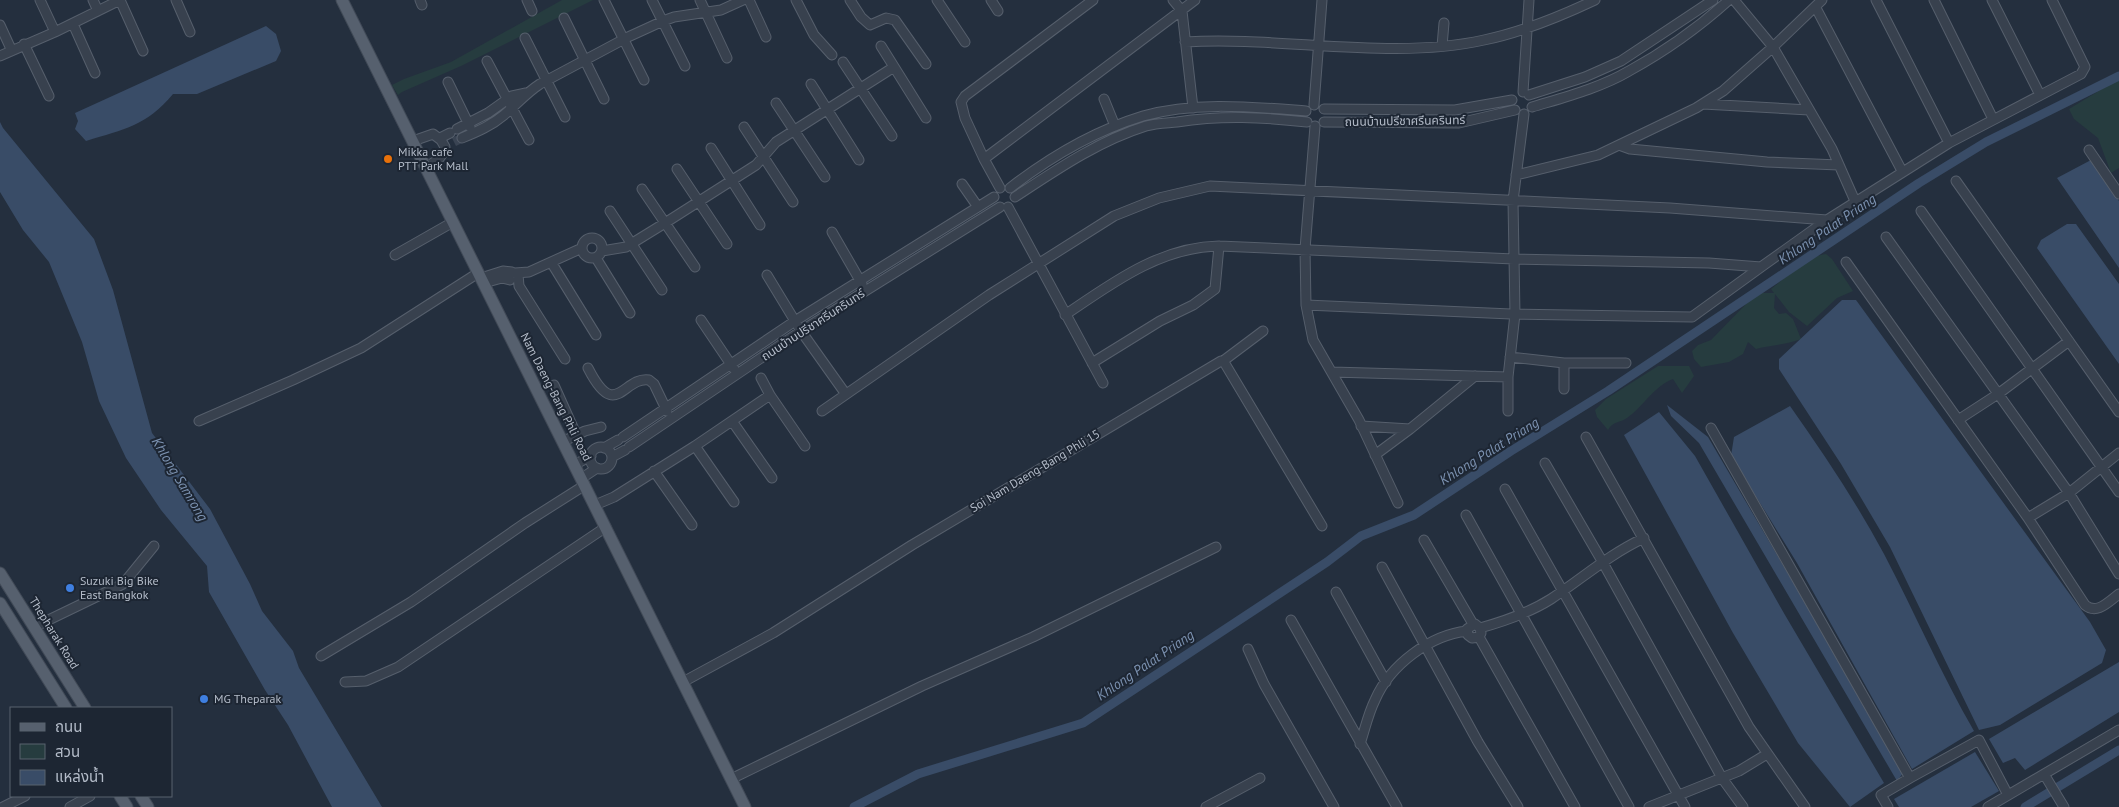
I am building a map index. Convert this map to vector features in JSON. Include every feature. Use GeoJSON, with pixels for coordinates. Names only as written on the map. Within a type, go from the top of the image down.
{"type":"FeatureCollection","features":[{"type":"Feature","properties":{"kind":"main road","name":"Nam Daeng-Bang Phli Road"},"geometry":{"type":"LineString","coordinates":[[342,0],[576,464],[731,779],[741,806]]}},
{"type":"Feature","properties":{"kind":"main road","name":"Thepharak Road"},"geometry":{"type":"LineString","coordinates":[[0,573],[84,707]]}},
{"type":"Feature","properties":{"kind":"main road"},"geometry":{"type":"LineString","coordinates":[[0,602],[65,707]]}},
{"type":"Feature","properties":{"kind":"street"},"geometry":{"type":"LineString","coordinates":[[40,0],[56,32]]}},
{"type":"Feature","properties":{"kind":"street"},"geometry":{"type":"LineString","coordinates":[[93,0],[98,11]]}},
{"type":"Feature","properties":{"kind":"street"},"geometry":{"type":"LineString","coordinates":[[0,56],[11,49],[56,32],[120,0],[144,51]]}},
{"type":"Feature","properties":{"kind":"street"},"geometry":{"type":"LineString","coordinates":[[176,0],[190,32]]}},
{"type":"Feature","properties":{"kind":"street"},"geometry":{"type":"LineString","coordinates":[[527,0],[532,11]]}},
{"type":"Feature","properties":{"kind":"street"},"geometry":{"type":"LineString","coordinates":[[604,0],[644,80]]}},
{"type":"Feature","properties":{"kind":"street"},"geometry":{"type":"LineString","coordinates":[[652,0],[686,66]]}},
{"type":"Feature","properties":{"kind":"street"},"geometry":{"type":"LineString","coordinates":[[700,0],[727,58]]}},
{"type":"Feature","properties":{"kind":"street"},"geometry":{"type":"LineString","coordinates":[[445,147],[494,123],[526,93],[546,80],[623,39],[663,21],[721,10],[743,0]]}},
{"type":"Feature","properties":{"kind":"street"},"geometry":{"type":"LineString","coordinates":[[749,0],[766,37]]}},
{"type":"Feature","properties":{"kind":"street"},"geometry":{"type":"LineString","coordinates":[[796,0],[814,35],[832,55]]}},
{"type":"Feature","properties":{"kind":"street"},"geometry":{"type":"LineString","coordinates":[[850,0],[861,17],[870,26],[886,18],[895,20],[926,64]]}},
{"type":"Feature","properties":{"kind":"street"},"geometry":{"type":"LineString","coordinates":[[937,0],[965,42]]}},
{"type":"Feature","properties":{"kind":"street"},"geometry":{"type":"LineString","coordinates":[[990,0],[998,11]]}},
{"type":"Feature","properties":{"kind":"street"},"geometry":{"type":"LineString","coordinates":[[1012,192],[1000,188],[964,118],[961,102],[964,96],[1093,0]]}},
{"type":"Feature","properties":{"kind":"street"},"geometry":{"type":"LineString","coordinates":[[1173,0],[1182,11],[1193,108]]}},
{"type":"Feature","properties":{"kind":"street"},"geometry":{"type":"LineString","coordinates":[[984,159],[1195,0]]}},
{"type":"Feature","properties":{"kind":"street"},"geometry":{"type":"LineString","coordinates":[[1322,0],[1314,105],[1306,111],[1305,118],[1311,124],[1310,191],[1305,249],[1306,306],[1313,340],[1361,426],[1398,503]]}},
{"type":"Feature","properties":{"kind":"street"},"geometry":{"type":"LineString","coordinates":[[1529,0],[1526,94],[1533,101],[1532,107]]}},
{"type":"Feature","properties":{"kind":"street"},"geometry":{"type":"LineString","coordinates":[[1185,42],[1222,40],[1400,48],[1442,46],[1484,40],[1527,28],[1563,15],[1594,0]]}},
{"type":"Feature","properties":{"kind":"street","name":"ถนนบ้านปรีชาศรีนครินทร์"},"geometry":{"type":"LineString","coordinates":[[1314,105],[1324,109],[1455,110],[1512,100],[1516,94],[1526,94],[1585,77],[1621,61],[1713,0]]}},
{"type":"Feature","properties":{"kind":"street","name":"ถนนบ้านปรีชาศรีนครินทร์"},"geometry":{"type":"LineString","coordinates":[[1012,192],[1108,141],[1148,126],[1200,118],[1252,116],[1311,124],[1324,122],[1459,123],[1530,111],[1532,107],[1585,91],[1628,72],[1681,38],[1729,0]]}},
{"type":"Feature","properties":{"kind":"street"},"geometry":{"type":"LineString","coordinates":[[1734,0],[1774,47],[1839,165],[1855,201]]}},
{"type":"Feature","properties":{"kind":"street"},"geometry":{"type":"LineString","coordinates":[[1876,0],[1949,143]]}},
{"type":"Feature","properties":{"kind":"street"},"geometry":{"type":"LineString","coordinates":[[1934,0],[1993,119]]}},
{"type":"Feature","properties":{"kind":"street"},"geometry":{"type":"LineString","coordinates":[[1992,0],[2040,95]]}},
{"type":"Feature","properties":{"kind":"street"},"geometry":{"type":"LineString","coordinates":[[1306,306],[1515,314],[1692,317],[1827,220],[1902,171],[1993,119],[2081,74],[2085,67],[2052,0]]}},
{"type":"Feature","properties":{"kind":"street"},"geometry":{"type":"LineString","coordinates":[[1516,175],[1598,155],[1703,104],[1723,91],[1774,47],[1819,4],[1902,171]]}},
{"type":"Feature","properties":{"kind":"street"},"geometry":{"type":"LineString","coordinates":[[564,18],[586,59],[604,99]]}},
{"type":"Feature","properties":{"kind":"street"},"geometry":{"type":"LineString","coordinates":[[1442,46],[1444,23]]}},
{"type":"Feature","properties":{"kind":"street"},"geometry":{"type":"LineString","coordinates":[[73,24],[95,73]]}},
{"type":"Feature","properties":{"kind":"street"},"geometry":{"type":"LineString","coordinates":[[0,25],[11,49]]}},
{"type":"Feature","properties":{"kind":"street"},"geometry":{"type":"LineString","coordinates":[[525,38],[565,117]]}},
{"type":"Feature","properties":{"kind":"street"},"geometry":{"type":"LineString","coordinates":[[24,44],[49,96]]}},
{"type":"Feature","properties":{"kind":"street"},"geometry":{"type":"LineString","coordinates":[[881,46],[926,118]]}},
{"type":"Feature","properties":{"kind":"street"},"geometry":{"type":"LineString","coordinates":[[487,60],[530,140]]}},
{"type":"Feature","properties":{"kind":"street"},"geometry":{"type":"LineString","coordinates":[[843,62],[892,136]]}},
{"type":"Feature","properties":{"kind":"street"},"geometry":{"type":"LineString","coordinates":[[582,248],[586,256],[619,249],[631,243],[756,164],[764,157],[771,146],[894,67]]}},
{"type":"Feature","properties":{"kind":"street"},"geometry":{"type":"LineString","coordinates":[[448,82],[473,134]]}},
{"type":"Feature","properties":{"kind":"street"},"geometry":{"type":"LineString","coordinates":[[811,84],[859,160]]}},
{"type":"Feature","properties":{"kind":"street"},"geometry":{"type":"LineString","coordinates":[[440,138],[488,113],[512,96],[526,93]]}},
{"type":"Feature","properties":{"kind":"street"},"geometry":{"type":"LineString","coordinates":[[1104,99],[1115,126]]}},
{"type":"Feature","properties":{"kind":"street"},"geometry":{"type":"LineString","coordinates":[[1508,411],[1508,377],[1515,314],[1513,201],[1519,112],[1512,100]]}},
{"type":"Feature","properties":{"kind":"street"},"geometry":{"type":"LineString","coordinates":[[776,103],[825,177]]}},
{"type":"Feature","properties":{"kind":"street"},"geometry":{"type":"LineString","coordinates":[[1703,104],[1809,110]]}},
{"type":"Feature","properties":{"kind":"street","name":"ถนนบ้านปรีชาศรีนครินทร์"},"geometry":{"type":"LineString","coordinates":[[1012,192],[1073,146],[1115,126],[1144,116],[1193,108],[1249,106],[1306,111]]}},
{"type":"Feature","properties":{"kind":"street"},"geometry":{"type":"LineString","coordinates":[[1324,109],[1326,116],[1324,122]]}},
{"type":"Feature","properties":{"kind":"street"},"geometry":{"type":"LineString","coordinates":[[744,127],[793,202]]}},
{"type":"Feature","properties":{"kind":"street"},"geometry":{"type":"LineString","coordinates":[[413,141],[429,134],[434,134],[440,138],[445,147],[438,160],[426,167]]}},
{"type":"Feature","properties":{"kind":"street"},"geometry":{"type":"LineString","coordinates":[[1619,145],[1630,149],[1748,160],[1839,165]]}},
{"type":"Feature","properties":{"kind":"street"},"geometry":{"type":"LineString","coordinates":[[711,148],[760,225]]}},
{"type":"Feature","properties":{"kind":"street"},"geometry":{"type":"LineString","coordinates":[[2089,150],[2119,194]]}},
{"type":"Feature","properties":{"kind":"street"},"geometry":{"type":"LineString","coordinates":[[677,170],[727,244]]}},
{"type":"Feature","properties":{"kind":"street"},"geometry":{"type":"LineString","coordinates":[[1956,182],[2119,412]]}},
{"type":"Feature","properties":{"kind":"street"},"geometry":{"type":"LineString","coordinates":[[962,184],[978,207]]}},
{"type":"Feature","properties":{"kind":"street"},"geometry":{"type":"LineString","coordinates":[[822,410],[989,295],[1114,216],[1159,198],[1210,186],[1670,208],[1827,220]]}},
{"type":"Feature","properties":{"kind":"street","name":"ถนนบ้านปรีชาศรีนครินทร์"},"geometry":{"type":"LineString","coordinates":[[604,448],[860,280],[994,198],[995,192],[1000,188]]}},
{"type":"Feature","properties":{"kind":"street"},"geometry":{"type":"LineString","coordinates":[[642,189],[695,268]]}},
{"type":"Feature","properties":{"kind":"street","name":"ถนนบ้านปรีชาศรีนครินทร์"},"geometry":{"type":"LineString","coordinates":[[612,457],[627,449],[801,331],[866,290],[1012,204],[1012,192]]}},
{"type":"Feature","properties":{"kind":"street"},"geometry":{"type":"LineString","coordinates":[[994,198],[995,202],[1004,207],[1039,264],[1103,383]]}},
{"type":"Feature","properties":{"kind":"street"},"geometry":{"type":"LineString","coordinates":[[610,211],[662,290]]}},
{"type":"Feature","properties":{"kind":"street"},"geometry":{"type":"LineString","coordinates":[[1921,211],[2119,492]]}},
{"type":"Feature","properties":{"kind":"street"},"geometry":{"type":"LineString","coordinates":[[395,255],[453,222]]}},
{"type":"Feature","properties":{"kind":"street"},"geometry":{"type":"LineString","coordinates":[[832,232],[866,290]]}},
{"type":"Feature","properties":{"kind":"street"},"geometry":{"type":"LineString","coordinates":[[1886,237],[2069,493],[2119,574]]}},
{"type":"Feature","properties":{"kind":"street"},"geometry":{"type":"LineString","coordinates":[[199,421],[360,348],[481,278],[503,272],[514,277],[525,278],[529,272],[582,248],[587,240],[596,238],[602,246],[599,254],[630,313]]}},
{"type":"Feature","properties":{"kind":"street"},"geometry":{"type":"LineString","coordinates":[[1065,315],[1154,259],[1198,246],[1514,259],[1709,263],[1761,267]]}},
{"type":"Feature","properties":{"kind":"street"},"geometry":{"type":"LineString","coordinates":[[1092,363],[1160,321],[1193,305],[1215,289],[1219,246]]}},
{"type":"Feature","properties":{"kind":"street"},"geometry":{"type":"LineString","coordinates":[[551,262],[596,335]]}},
{"type":"Feature","properties":{"kind":"street"},"geometry":{"type":"LineString","coordinates":[[1846,262],[2028,518],[2084,605],[2090,610],[2096,610],[2119,594]]}},
{"type":"Feature","properties":{"kind":"street"},"geometry":{"type":"LineString","coordinates":[[767,275],[795,322],[845,393]]}},
{"type":"Feature","properties":{"kind":"street"},"geometry":{"type":"LineString","coordinates":[[514,277],[564,359]]}},
{"type":"Feature","properties":{"kind":"street"},"geometry":{"type":"LineString","coordinates":[[701,320],[737,374]]}},
{"type":"Feature","properties":{"kind":"street","name":"Soi Nam Daeng-Bang Phli 15"},"geometry":{"type":"LineString","coordinates":[[683,682],[773,633],[912,545],[1223,361],[1263,331]]}},
{"type":"Feature","properties":{"kind":"street"},"geometry":{"type":"LineString","coordinates":[[1958,420],[1998,394],[2069,341]]}},
{"type":"Feature","properties":{"kind":"street"},"geometry":{"type":"LineString","coordinates":[[1510,357],[1564,363],[1626,363]]}},
{"type":"Feature","properties":{"kind":"street"},"geometry":{"type":"LineString","coordinates":[[1223,361],[1322,526]]}},
{"type":"Feature","properties":{"kind":"street"},"geometry":{"type":"LineString","coordinates":[[1564,363],[1564,390]]}},
{"type":"Feature","properties":{"kind":"street"},"geometry":{"type":"LineString","coordinates":[[588,368],[599,387],[610,394],[616,394],[640,381],[649,380],[654,384],[671,418]]}},
{"type":"Feature","properties":{"kind":"street"},"geometry":{"type":"LineString","coordinates":[[1332,372],[1508,377]]}},
{"type":"Feature","properties":{"kind":"street"},"geometry":{"type":"LineString","coordinates":[[1375,455],[1475,376]]}},
{"type":"Feature","properties":{"kind":"street"},"geometry":{"type":"LineString","coordinates":[[761,378],[770,395],[805,446]]}},
{"type":"Feature","properties":{"kind":"street"},"geometry":{"type":"LineString","coordinates":[[554,385],[576,434]]}},
{"type":"Feature","properties":{"kind":"street"},"geometry":{"type":"LineString","coordinates":[[595,505],[614,497],[695,446],[770,395]]}},
{"type":"Feature","properties":{"kind":"street"},"geometry":{"type":"LineString","coordinates":[[732,421],[772,478]]}},
{"type":"Feature","properties":{"kind":"street"},"geometry":{"type":"LineString","coordinates":[[1361,426],[1410,429]]}},
{"type":"Feature","properties":{"kind":"street"},"geometry":{"type":"LineString","coordinates":[[564,441],[576,434],[601,427]]}},
{"type":"Feature","properties":{"kind":"street"},"geometry":{"type":"LineString","coordinates":[[1711,428],[1910,778]]}},
{"type":"Feature","properties":{"kind":"street"},"geometry":{"type":"LineString","coordinates":[[1586,436],[1724,684],[1767,754],[1805,807]]}},
{"type":"Feature","properties":{"kind":"street"},"geometry":{"type":"LineString","coordinates":[[695,446],[734,502]]}},
{"type":"Feature","properties":{"kind":"street"},"geometry":{"type":"LineString","coordinates":[[321,656],[411,602],[584,482],[597,468],[607,467],[612,457],[610,451],[604,448],[597,448],[590,456],[576,464]]}},
{"type":"Feature","properties":{"kind":"street"},"geometry":{"type":"LineString","coordinates":[[2028,518],[2069,493],[2119,453]]}},
{"type":"Feature","properties":{"kind":"street"},"geometry":{"type":"LineString","coordinates":[[590,456],[591,462],[597,468]]}},
{"type":"Feature","properties":{"kind":"street"},"geometry":{"type":"LineString","coordinates":[[1546,463],[1722,778],[1742,807]]}},
{"type":"Feature","properties":{"kind":"street"},"geometry":{"type":"LineString","coordinates":[[654,471],[692,525]]}},
{"type":"Feature","properties":{"kind":"street"},"geometry":{"type":"LineString","coordinates":[[1505,489],[1676,795],[1685,807]]}},
{"type":"Feature","properties":{"kind":"street"},"geometry":{"type":"LineString","coordinates":[[1466,516],[1629,807]]}},
{"type":"Feature","properties":{"kind":"street"},"geometry":{"type":"LineString","coordinates":[[345,682],[366,681],[414,658],[606,527]]}},
{"type":"Feature","properties":{"kind":"street"},"geometry":{"type":"LineString","coordinates":[[1360,744],[1375,698],[1395,670],[1425,646],[1453,633],[1475,630],[1521,615],[1562,590],[1602,561],[1644,538]]}},
{"type":"Feature","properties":{"kind":"street"},"geometry":{"type":"LineString","coordinates":[[1424,540],[1575,807]]}},
{"type":"Feature","properties":{"kind":"street"},"geometry":{"type":"LineString","coordinates":[[34,627],[123,584],[154,546]]}},
{"type":"Feature","properties":{"kind":"street"},"geometry":{"type":"LineString","coordinates":[[731,779],[922,686],[1033,637],[1216,547]]}},
{"type":"Feature","properties":{"kind":"street"},"geometry":{"type":"LineString","coordinates":[[1382,567],[1478,742],[1518,807]]}},
{"type":"Feature","properties":{"kind":"street"},"geometry":{"type":"LineString","coordinates":[[1336,592],[1386,682]]}},
{"type":"Feature","properties":{"kind":"street"},"geometry":{"type":"LineString","coordinates":[[1291,620],[1397,807]]}},
{"type":"Feature","properties":{"kind":"street"},"geometry":{"type":"LineString","coordinates":[[1248,650],[1264,684],[1334,807]]}},
{"type":"Feature","properties":{"kind":"street"},"geometry":{"type":"LineString","coordinates":[[1988,807],[2046,776],[2119,730]]}},
{"type":"Feature","properties":{"kind":"street"},"geometry":{"type":"LineString","coordinates":[[1888,807],[1881,795],[1979,740],[2008,795]]}},
{"type":"Feature","properties":{"kind":"street"},"geometry":{"type":"LineString","coordinates":[[1650,807],[1739,771],[1767,754]]}},
{"type":"Feature","properties":{"kind":"street"},"geometry":{"type":"LineString","coordinates":[[2046,776],[2064,807]]}},
{"type":"Feature","properties":{"kind":"street"},"geometry":{"type":"LineString","coordinates":[[1206,807],[1260,778]]}},
{"type":"Feature","properties":{"kind":"street"},"geometry":{"type":"LineString","coordinates":[[3,807],[23,797]]}},
{"type":"Feature","properties":{"kind":"street"},"geometry":{"type":"LineString","coordinates":[[70,807],[88,797]]}},
{"type":"Feature","properties":{"kind":"green space"},"geometry":{"type":"Polygon","coordinates":[[[562,0],[593,0],[461,66],[398,95],[392,85],[451,62],[562,0]]]}},
{"type":"Feature","properties":{"kind":"green space"},"geometry":{"type":"Polygon","coordinates":[[[2116,77],[2119,77],[2119,168],[2111,173],[2098,138],[2074,119],[2069,109],[2107,86],[2116,77]]]}},
{"type":"Feature","properties":{"kind":"green space"},"geometry":{"type":"Polygon","coordinates":[[[1826,254],[1832,259],[1853,291],[1837,298],[1807,326],[1789,312],[1775,294],[1774,308],[1779,314],[1786,313],[1793,319],[1801,339],[1790,343],[1756,349],[1748,342],[1743,354],[1729,362],[1701,367],[1694,359],[1692,351],[1698,345],[1711,340],[1749,301],[1762,293],[1774,293],[1771,289],[1803,263],[1826,254]]]}},
{"type":"Feature","properties":{"kind":"green space"},"geometry":{"type":"Polygon","coordinates":[[[1658,366],[1689,366],[1694,376],[1682,393],[1673,379],[1666,382],[1633,413],[1624,420],[1612,425],[1608,430],[1597,417],[1595,410],[1606,399],[1658,366]]]}},
{"type":"Feature","properties":{"kind":"water"},"geometry":{"type":"Polygon","coordinates":[[[266,26],[276,34],[281,51],[276,61],[197,94],[173,94],[154,113],[124,129],[86,141],[75,129],[78,121],[75,113],[266,26]]]}},
{"type":"Feature","properties":{"kind":"water","name":"Khlong Samrong"},"geometry":{"type":"Polygon","coordinates":[[[0,122],[94,239],[113,290],[152,433],[210,509],[250,584],[262,611],[293,651],[299,668],[382,807],[332,807],[288,725],[265,690],[209,592],[207,566],[161,510],[126,458],[99,401],[82,342],[49,262],[23,230],[0,192],[0,122]]]}},
{"type":"Feature","properties":{"kind":"water"},"geometry":{"type":"Polygon","coordinates":[[[2091,160],[2119,201],[2119,268],[2057,178],[2091,160]]]}},
{"type":"Feature","properties":{"kind":"water"},"geometry":{"type":"Polygon","coordinates":[[[2067,224],[2076,224],[2119,284],[2119,364],[2037,248],[2041,240],[2067,224]]]}},
{"type":"Feature","properties":{"kind":"water"},"geometry":{"type":"Polygon","coordinates":[[[1842,300],[1856,300],[2090,622],[2106,650],[2102,663],[2000,725],[1979,730],[1890,547],[1841,464],[1779,369],[1779,359],[1842,300]]]}},
{"type":"Feature","properties":{"kind":"water"},"geometry":{"type":"Polygon","coordinates":[[[1667,405],[1708,437],[1904,772],[1897,781],[1699,443],[1671,416],[1667,405]]]}},
{"type":"Feature","properties":{"kind":"water"},"geometry":{"type":"Polygon","coordinates":[[[1790,406],[1839,478],[1873,535],[1950,688],[1974,731],[1912,769],[1797,563],[1731,456],[1734,437],[1790,406]]]}},
{"type":"Feature","properties":{"kind":"water"},"geometry":{"type":"Polygon","coordinates":[[[1659,412],[1695,456],[1785,615],[1884,783],[1850,807],[1798,743],[1733,633],[1624,435],[1659,412]]]}},
{"type":"Feature","properties":{"kind":"water"},"geometry":{"type":"Polygon","coordinates":[[[2119,662],[2119,712],[2025,770],[2015,758],[2003,763],[1989,739],[2119,662]]]}},
{"type":"Feature","properties":{"kind":"water"},"geometry":{"type":"Polygon","coordinates":[[[1975,752],[1999,791],[1971,807],[1899,807],[1894,799],[1975,752]]]}},
{"type":"Feature","properties":{"kind":"waterway","name":"Khlong Palat Priang"},"geometry":{"type":"LineString","coordinates":[[854,807],[918,774],[1083,723],[1327,562],[1361,536],[1414,515],[1511,451],[1608,391],[1919,183],[1986,142],[2119,76]]}},
{"type":"Feature","properties":{"kind":"waterway"},"geometry":{"type":"LineString","coordinates":[[2025,807],[2119,750]]}},
{"type":"Feature","properties":{"kind":"tunnel"},"geometry":{"type":"LineString","coordinates":[[454,142],[462,138]]}},
{"type":"Feature","properties":{"kind":"place","name":"Mikka cafe PTT Park Mall"},"geometry":{"type":"Point","coordinates":[388,159]}},
{"type":"Feature","properties":{"kind":"place","name":"Suzuki Big Bike East Bangkok"},"geometry":{"type":"Point","coordinates":[70,588]}},
{"type":"Feature","properties":{"kind":"place","name":"MG Theparak"},"geometry":{"type":"Point","coordinates":[204,699]}}]}
